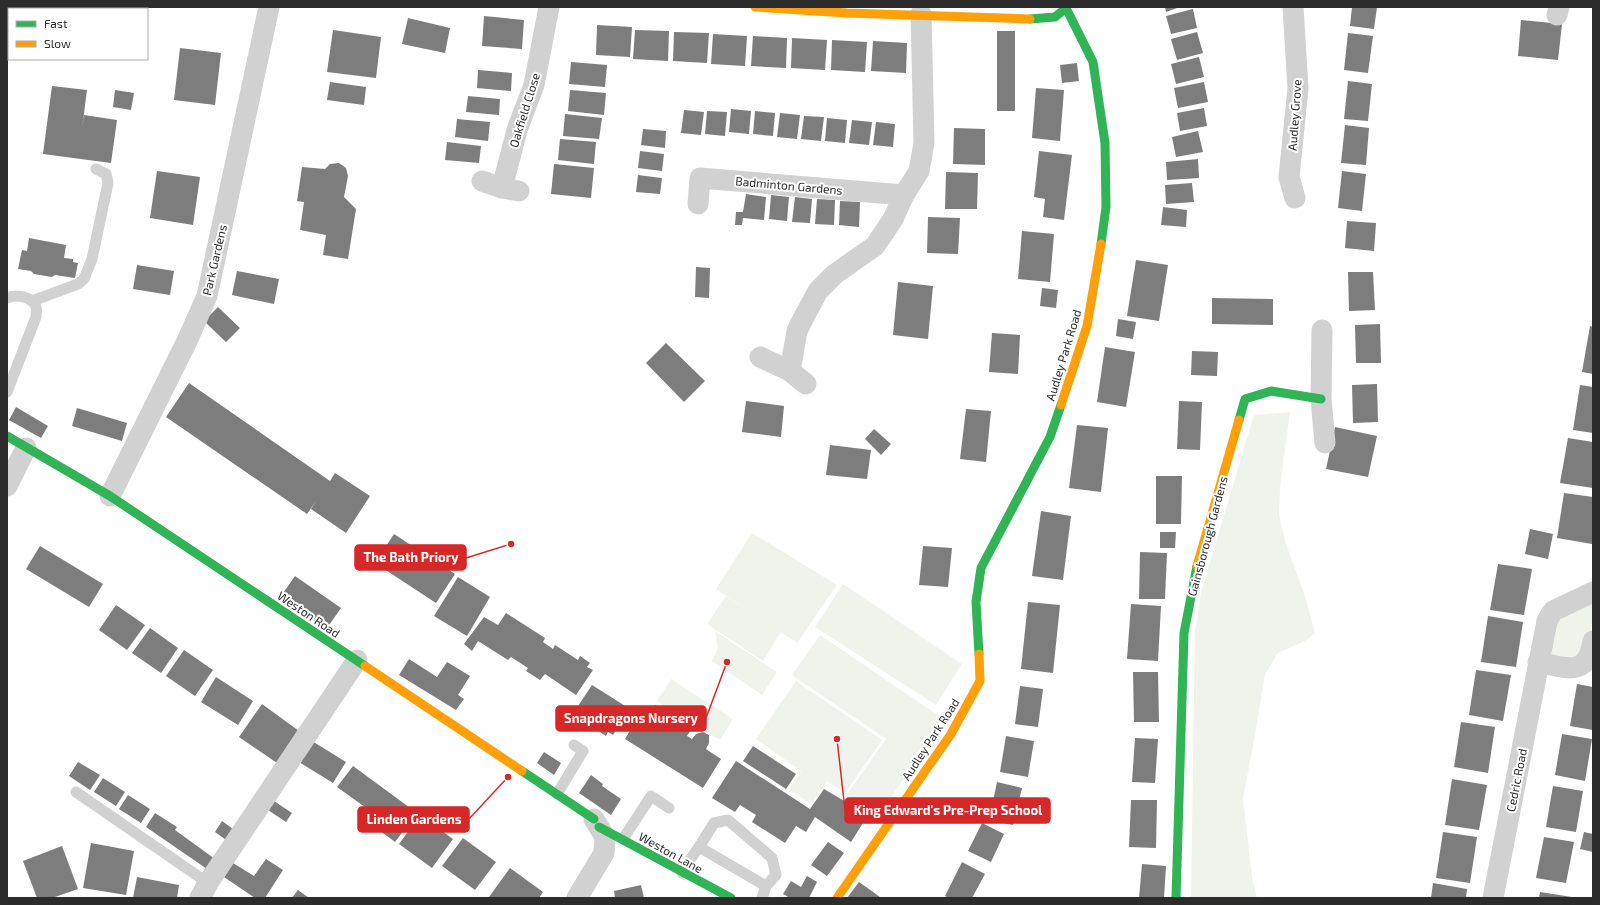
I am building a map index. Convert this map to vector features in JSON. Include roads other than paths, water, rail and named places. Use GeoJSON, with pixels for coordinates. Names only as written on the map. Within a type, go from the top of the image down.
{"type":"FeatureCollection","features":[{"type":"Feature","properties":{"kind":"street","name":"Park Gardens"},"geometry":{"type":"LineString","coordinates":[[110,496],[187,342],[207,296],[269,7]]}},
{"type":"Feature","properties":{"kind":"street","name":"Oakfield Close"},"geometry":{"type":"LineString","coordinates":[[482,181],[510,190],[517,130],[534,85],[549,7]]}},
{"type":"Feature","properties":{"kind":"street","name":"Audley Park Road"},"geometry":{"type":"LineString","coordinates":[[755,7],[847,10],[1035,20],[1055,17],[1066,8],[1093,62],[1105,143],[1106,207],[1098,267],[1087,326],[1050,437],[982,568],[976,602],[980,681],[951,734],[837,898]]}},
{"type":"Feature","properties":{"kind":"street","name":"Audley Grove"},"geometry":{"type":"LineString","coordinates":[[1293,7],[1298,88],[1289,177],[1295,198]]}},
{"type":"Feature","properties":{"kind":"street"},"geometry":{"type":"LineString","coordinates":[[790,371],[797,332],[818,291],[835,274],[875,246],[893,219],[904,195],[919,171],[924,143],[920,14]]}},
{"type":"Feature","properties":{"kind":"street","name":"Badminton Gardens"},"geometry":{"type":"LineString","coordinates":[[698,204],[700,178],[904,195]]}},
{"type":"Feature","properties":{"kind":"street"},"geometry":{"type":"LineString","coordinates":[[1322,330],[1321,399],[1325,443]]}},
{"type":"Feature","properties":{"kind":"street"},"geometry":{"type":"LineString","coordinates":[[760,357],[790,371],[806,384]]}},
{"type":"Feature","properties":{"kind":"street","name":"Gainsborough Gardens"},"geometry":{"type":"LineString","coordinates":[[1176,898],[1184,634],[1194,576],[1245,399],[1271,391],[1321,399]]}},
{"type":"Feature","properties":{"kind":"street","name":"Weston Road"},"geometry":{"type":"LineString","coordinates":[[7,436],[110,496],[557,794],[597,823]]}},
{"type":"Feature","properties":{"kind":"street"},"geometry":{"type":"LineString","coordinates":[[7,486],[26,448]]}},
{"type":"Feature","properties":{"kind":"street","name":"Cedric Road"},"geometry":{"type":"LineString","coordinates":[[1493,898],[1547,621],[1553,611],[1593,592]]}},
{"type":"Feature","properties":{"kind":"street"},"geometry":{"type":"LineString","coordinates":[[1538,662],[1572,669],[1586,663],[1591,654],[1593,641]]}},
{"type":"Feature","properties":{"kind":"street"},"geometry":{"type":"LineString","coordinates":[[205,893],[357,660]]}},
{"type":"Feature","properties":{"kind":"street"},"geometry":{"type":"LineString","coordinates":[[577,898],[604,853],[606,837],[597,823]]}},
{"type":"Feature","properties":{"kind":"street","name":"Weston Lane"},"geometry":{"type":"LineString","coordinates":[[597,823],[682,873],[731,898]]}},
{"type":"Feature","properties":{"kind":"lane"},"geometry":{"type":"LineString","coordinates":[[32,301],[78,284],[84,280],[92,259],[108,183],[106,174],[96,169]]}},
{"type":"Feature","properties":{"kind":"lane"},"geometry":{"type":"LineString","coordinates":[[7,298],[14,295],[25,298],[32,301],[36,308],[36,317],[7,392]]}},
{"type":"Feature","properties":{"kind":"lane"},"geometry":{"type":"LineString","coordinates":[[557,794],[583,751],[574,745]]}},
{"type":"Feature","properties":{"kind":"lane"},"geometry":{"type":"LineString","coordinates":[[76,792],[205,893]]}},
{"type":"Feature","properties":{"kind":"lane"},"geometry":{"type":"LineString","coordinates":[[623,839],[651,796],[669,808]]}},
{"type":"Feature","properties":{"kind":"lane"},"geometry":{"type":"LineString","coordinates":[[682,873],[714,823],[728,820],[772,858],[776,875],[766,886],[762,898]]}},
{"type":"Feature","properties":{"kind":"lane"},"geometry":{"type":"LineString","coordinates":[[699,847],[766,886]]}},
{"type":"Feature","properties":{"kind":"place","name":"The Bath Priory"},"geometry":{"type":"Point","coordinates":[511,544]}},
{"type":"Feature","properties":{"kind":"place","name":"Snapdragons Nursery"},"geometry":{"type":"Point","coordinates":[727,662]}},
{"type":"Feature","properties":{"kind":"place","name":"King Edward's Pre-Prep School"},"geometry":{"type":"Point","coordinates":[837,739]}},
{"type":"Feature","properties":{"kind":"place","name":"Linden Gardens"},"geometry":{"type":"Point","coordinates":[508,777]}}]}
